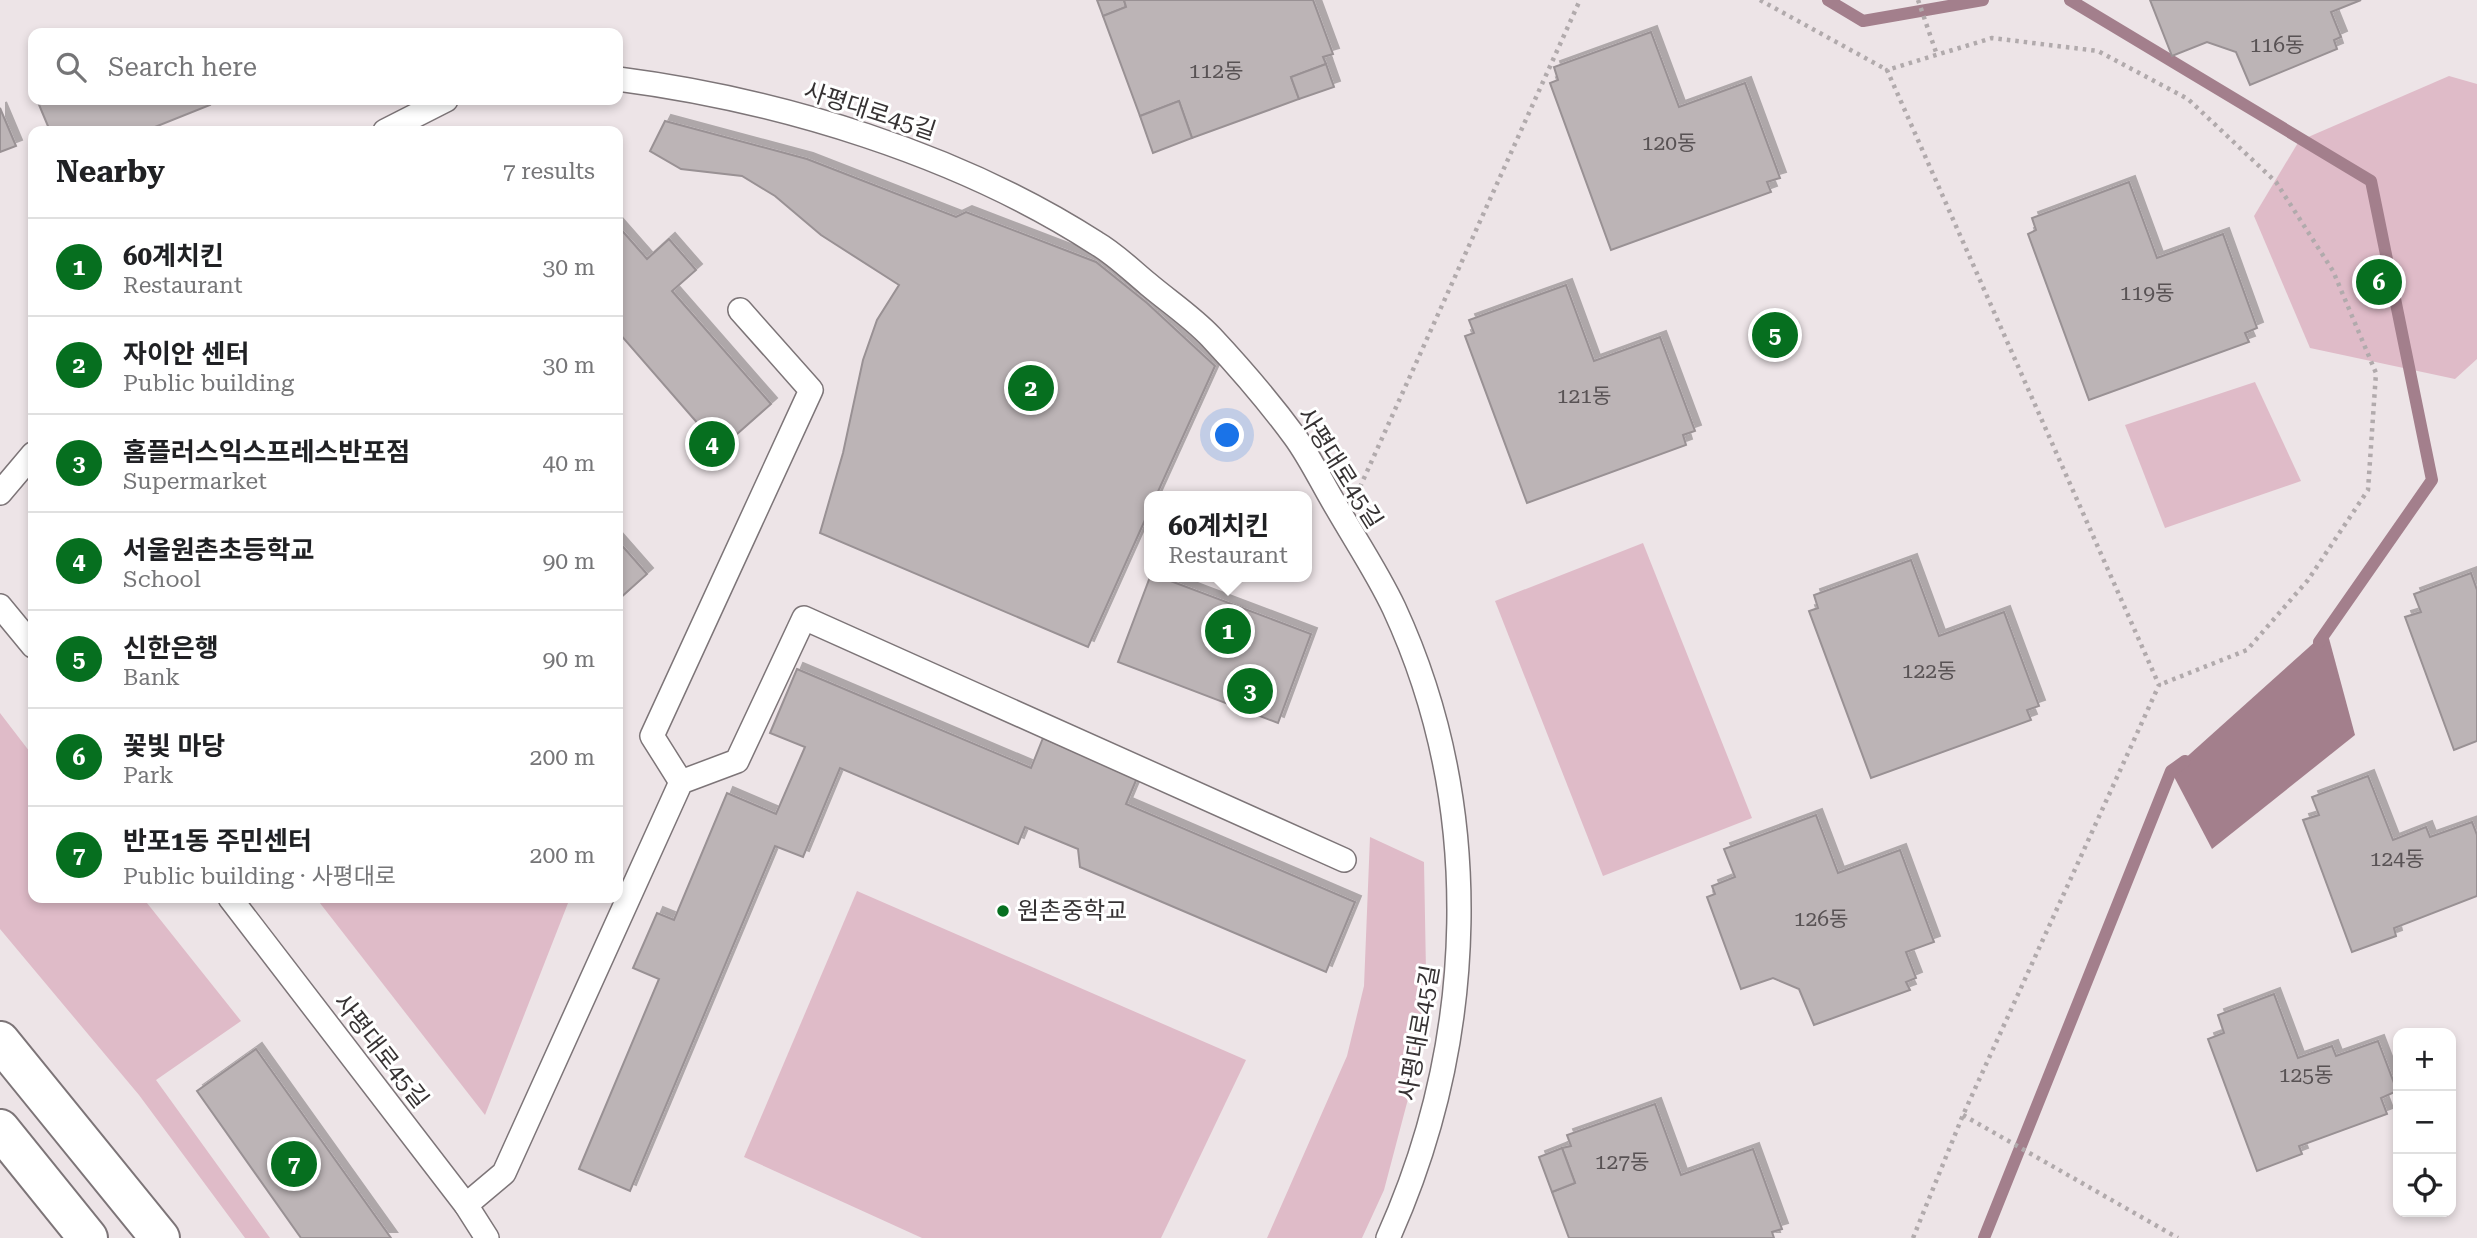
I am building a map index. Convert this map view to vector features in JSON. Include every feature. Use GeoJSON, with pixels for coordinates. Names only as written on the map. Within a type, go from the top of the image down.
{"type":"FeatureCollection","features":[{"type":"Feature","properties":{"kind":"main road"},"geometry":{"type":"LineString","coordinates":[[0,1041],[160,1238]]}},
{"type":"Feature","properties":{"kind":"main road"},"geometry":{"type":"LineString","coordinates":[[0,1129],[88,1238]]}},
{"type":"Feature","properties":{"kind":"lane","name":"사평대로45길"},"geometry":{"type":"LineString","coordinates":[[623,80],[681,87],[780,110],[942,163],[1019,198],[1100,244],[1208,334],[1297,439],[1394,608],[1436,722],[1456,837],[1461,940],[1444,1068],[1402,1206],[1388,1238]]}},
{"type":"Feature","properties":{"kind":"lane"},"geometry":{"type":"LineString","coordinates":[[395,126],[436,105]]}},
{"type":"Feature","properties":{"kind":"lane"},"geometry":{"type":"LineString","coordinates":[[681,782],[652,736],[811,390],[740,310]]}},
{"type":"Feature","properties":{"kind":"lane"},"geometry":{"type":"LineString","coordinates":[[0,492],[28,459]]}},
{"type":"Feature","properties":{"kind":"lane"},"geometry":{"type":"LineString","coordinates":[[0,606],[28,640]]}},
{"type":"Feature","properties":{"kind":"lane"},"geometry":{"type":"LineString","coordinates":[[466,1205],[503,1173],[681,782],[737,761],[804,618],[1344,860]]}},
{"type":"Feature","properties":{"kind":"lane","name":"사평대로45길"},"geometry":{"type":"LineString","coordinates":[[234,903],[466,1205],[487,1238]]}},
{"type":"Feature","properties":{"kind":"path"},"geometry":{"type":"LineString","coordinates":[[1344,521],[1580,0]]}},
{"type":"Feature","properties":{"kind":"path"},"geometry":{"type":"LineString","coordinates":[[1760,0],[1887,70],[2159,685]]}},
{"type":"Feature","properties":{"kind":"path"},"geometry":{"type":"LineString","coordinates":[[1918,0],[1937,55]]}},
{"type":"Feature","properties":{"kind":"path"},"geometry":{"type":"LineString","coordinates":[[1887,70],[1992,38],[2098,51],[2188,99],[2276,182],[2333,271],[2376,373],[2368,490],[2308,580],[2247,650],[2159,685],[1963,1115],[1913,1238]]}},
{"type":"Feature","properties":{"kind":"path"},"geometry":{"type":"LineString","coordinates":[[1963,1115],[2163,1232],[2178,1238]]}},
{"type":"Feature","properties":{"kind":"shaded area"},"geometry":{"type":"Polygon","coordinates":[[[2449,76],[2477,84],[2477,359],[2455,379],[2310,348],[2254,216],[2299,141],[2449,76]]]}},
{"type":"Feature","properties":{"kind":"shaded area"},"geometry":{"type":"Polygon","coordinates":[[[2255,382],[2301,481],[2165,528],[2125,425],[2255,382]]]}},
{"type":"Feature","properties":{"kind":"shaded area"},"geometry":{"type":"Polygon","coordinates":[[[1643,543],[1752,818],[1603,876],[1495,601],[1643,543]]]}},
{"type":"Feature","properties":{"kind":"shaded area"},"geometry":{"type":"Polygon","coordinates":[[[2327,631],[2355,735],[2212,849],[2171,771],[2327,631]]]}},
{"type":"Feature","properties":{"kind":"shaded area"},"geometry":{"type":"Polygon","coordinates":[[[0,713],[28,749],[28,903],[147,903],[241,1021],[156,1080],[270,1238],[245,1238],[139,1095],[0,929],[0,713]]]}},
{"type":"Feature","properties":{"kind":"shaded area"},"geometry":{"type":"Polygon","coordinates":[[[1370,837],[1424,862],[1427,1027],[1384,1190],[1362,1238],[1267,1238],[1347,1056],[1364,986],[1370,837]]]}},
{"type":"Feature","properties":{"kind":"shaded area"},"geometry":{"type":"Polygon","coordinates":[[[857,891],[1246,1060],[1161,1238],[922,1238],[744,1157],[857,891]]]}},
{"type":"Feature","properties":{"kind":"shaded area"},"geometry":{"type":"Polygon","coordinates":[[[320,903],[568,903],[485,1115],[320,903]]]}},
{"type":"Feature","properties":{"kind":"building"},"geometry":{"type":"Polygon","coordinates":[[[1097,0],[1124,0],[1126,7],[1103,16],[1097,0]]]}},
{"type":"Feature","properties":{"kind":"building"},"geometry":{"type":"Polygon","coordinates":[[[1124,0],[1313,0],[1333,54],[1323,57],[1326,64],[1291,77],[1299,99],[1192,138],[1179,101],[1140,116],[1103,16],[1126,7],[1124,0]]]}},
{"type":"Feature","properties":{"kind":"building"},"geometry":{"type":"Polygon","coordinates":[[[2150,0],[2361,0],[2331,12],[2341,37],[2334,40],[2337,49],[2250,85],[2236,52],[2207,42],[2172,56],[2150,0]]]}},
{"type":"Feature","properties":{"kind":"building"},"geometry":{"type":"Polygon","coordinates":[[[1651,32],[1679,107],[1745,83],[1780,178],[1767,182],[1771,192],[1611,250],[1550,83],[1558,80],[1554,67],[1651,32]]]}},
{"type":"Feature","properties":{"kind":"building"},"geometry":{"type":"Polygon","coordinates":[[[1326,64],[1334,87],[1299,99],[1291,77],[1326,64]]]}},
{"type":"Feature","properties":{"kind":"building"},"geometry":{"type":"Polygon","coordinates":[[[1179,101],[1192,138],[1153,153],[1140,116],[1179,101]]]}},
{"type":"Feature","properties":{"kind":"building"},"geometry":{"type":"Polygon","coordinates":[[[39,105],[210,105],[158,126],[48,126],[39,105]]]}},
{"type":"Feature","properties":{"kind":"building"},"geometry":{"type":"Polygon","coordinates":[[[0,108],[16,146],[0,152],[0,108]]]}},
{"type":"Feature","properties":{"kind":"building"},"geometry":{"type":"Polygon","coordinates":[[[665,121],[807,159],[956,217],[966,212],[1096,262],[1147,303],[1215,366],[1158,491],[1144,491],[1144,522],[1088,647],[820,533],[843,453],[863,360],[877,320],[899,285],[821,235],[775,196],[742,176],[681,169],[650,151],[665,121]]]}},
{"type":"Feature","properties":{"kind":"building"},"geometry":{"type":"Polygon","coordinates":[[[2129,182],[2157,258],[2223,234],[2257,328],[2245,333],[2249,342],[2089,400],[2028,234],[2036,230],[2032,218],[2129,182]]]}},
{"type":"Feature","properties":{"kind":"building"},"geometry":{"type":"Polygon","coordinates":[[[623,232],[647,259],[669,239],[696,270],[672,291],[771,404],[720,449],[623,338],[623,232]]]}},
{"type":"Feature","properties":{"kind":"building"},"geometry":{"type":"Polygon","coordinates":[[[1566,285],[1594,361],[1660,337],[1695,431],[1683,435],[1686,445],[1527,503],[1465,336],[1474,333],[1469,320],[1566,285]]]}},
{"type":"Feature","properties":{"kind":"building"},"geometry":{"type":"Polygon","coordinates":[[[623,547],[647,574],[623,596],[623,547]]]}},
{"type":"Feature","properties":{"kind":"building"},"geometry":{"type":"Polygon","coordinates":[[[1911,560],[1939,636],[2004,612],[2039,706],[2027,710],[2031,720],[1871,778],[1809,611],[1818,608],[1814,595],[1911,560]]]}},
{"type":"Feature","properties":{"kind":"building"},"geometry":{"type":"Polygon","coordinates":[[[2471,573],[2477,590],[2477,741],[2454,750],[2405,617],[2421,612],[2414,594],[2471,573]]]}},
{"type":"Feature","properties":{"kind":"building"},"geometry":{"type":"Polygon","coordinates":[[[1148,582],[1173,582],[1311,634],[1278,723],[1118,662],[1148,582]]]}},
{"type":"Feature","properties":{"kind":"building"},"geometry":{"type":"Polygon","coordinates":[[[797,669],[1031,768],[1043,738],[1137,778],[1126,804],[1355,902],[1326,972],[1080,867],[1078,849],[1025,827],[1018,844],[840,768],[803,857],[775,846],[630,1191],[579,1169],[659,979],[633,968],[657,913],[674,920],[727,793],[776,814],[805,747],[770,733],[797,669]]]}},
{"type":"Feature","properties":{"kind":"building"},"geometry":{"type":"Polygon","coordinates":[[[2368,776],[2393,840],[2426,827],[2430,837],[2472,822],[2477,835],[2477,896],[2394,928],[2396,936],[2352,952],[2303,820],[2319,815],[2312,797],[2368,776]]]}},
{"type":"Feature","properties":{"kind":"building"},"geometry":{"type":"Polygon","coordinates":[[[1816,815],[1838,873],[1900,850],[1934,942],[1906,952],[1916,978],[1906,982],[1910,990],[1814,1025],[1799,989],[1773,978],[1741,989],[1707,897],[1715,894],[1712,886],[1735,877],[1724,849],[1816,815]]]}},
{"type":"Feature","properties":{"kind":"building"},"geometry":{"type":"Polygon","coordinates":[[[2274,994],[2298,1058],[2332,1046],[2336,1056],[2378,1041],[2393,1080],[2393,1093],[2381,1098],[2387,1114],[2299,1146],[2302,1154],[2257,1171],[2208,1039],[2224,1033],[2218,1015],[2274,994]]]}},
{"type":"Feature","properties":{"kind":"building"},"geometry":{"type":"Polygon","coordinates":[[[256,1049],[391,1238],[301,1238],[197,1091],[256,1049]]]}},
{"type":"Feature","properties":{"kind":"building"},"geometry":{"type":"Polygon","coordinates":[[[1655,1104],[1681,1175],[1753,1149],[1782,1229],[1772,1232],[1774,1238],[1569,1238],[1552,1192],[1575,1183],[1562,1148],[1571,1146],[1567,1135],[1655,1104]]]}},
{"type":"Feature","properties":{"kind":"building"},"geometry":{"type":"Polygon","coordinates":[[[1562,1148],[1575,1183],[1552,1192],[1539,1157],[1562,1148]]]}},
{"type":"Feature","properties":{"kind":"waterway"},"geometry":{"type":"LineString","coordinates":[[1828,0],[1863,21],[1983,0]]}},
{"type":"Feature","properties":{"kind":"waterway"},"geometry":{"type":"LineString","coordinates":[[2070,0],[2371,181],[2432,480],[2319,642]]}},
{"type":"Feature","properties":{"kind":"waterway"},"geometry":{"type":"LineString","coordinates":[[1984,1238],[2171,771],[2185,761]]}},
{"type":"Feature","properties":{"kind":"place","name":"꽃빛 마당"},"geometry":{"type":"Point","coordinates":[2379,282]}},
{"type":"Feature","properties":{"kind":"place","name":"신한은행"},"geometry":{"type":"Point","coordinates":[1775,335]}},
{"type":"Feature","properties":{"kind":"place","name":"자이안 센터"},"geometry":{"type":"Point","coordinates":[1031,388]}},
{"type":"Feature","properties":{"kind":"place","name":"서울원촌초등학교"},"geometry":{"type":"Point","coordinates":[712,444]}},
{"type":"Feature","properties":{"kind":"place","name":"60계치킨"},"geometry":{"type":"Point","coordinates":[1228,631]}},
{"type":"Feature","properties":{"kind":"place","name":"홈플러스익스프레스반포점"},"geometry":{"type":"Point","coordinates":[1250,691]}},
{"type":"Feature","properties":{"kind":"place","name":"원촌중학교"},"geometry":{"type":"Point","coordinates":[1003,911]}},
{"type":"Feature","properties":{"kind":"place","name":"반포1동 주민센터"},"geometry":{"type":"Point","coordinates":[294,1164]}}]}
